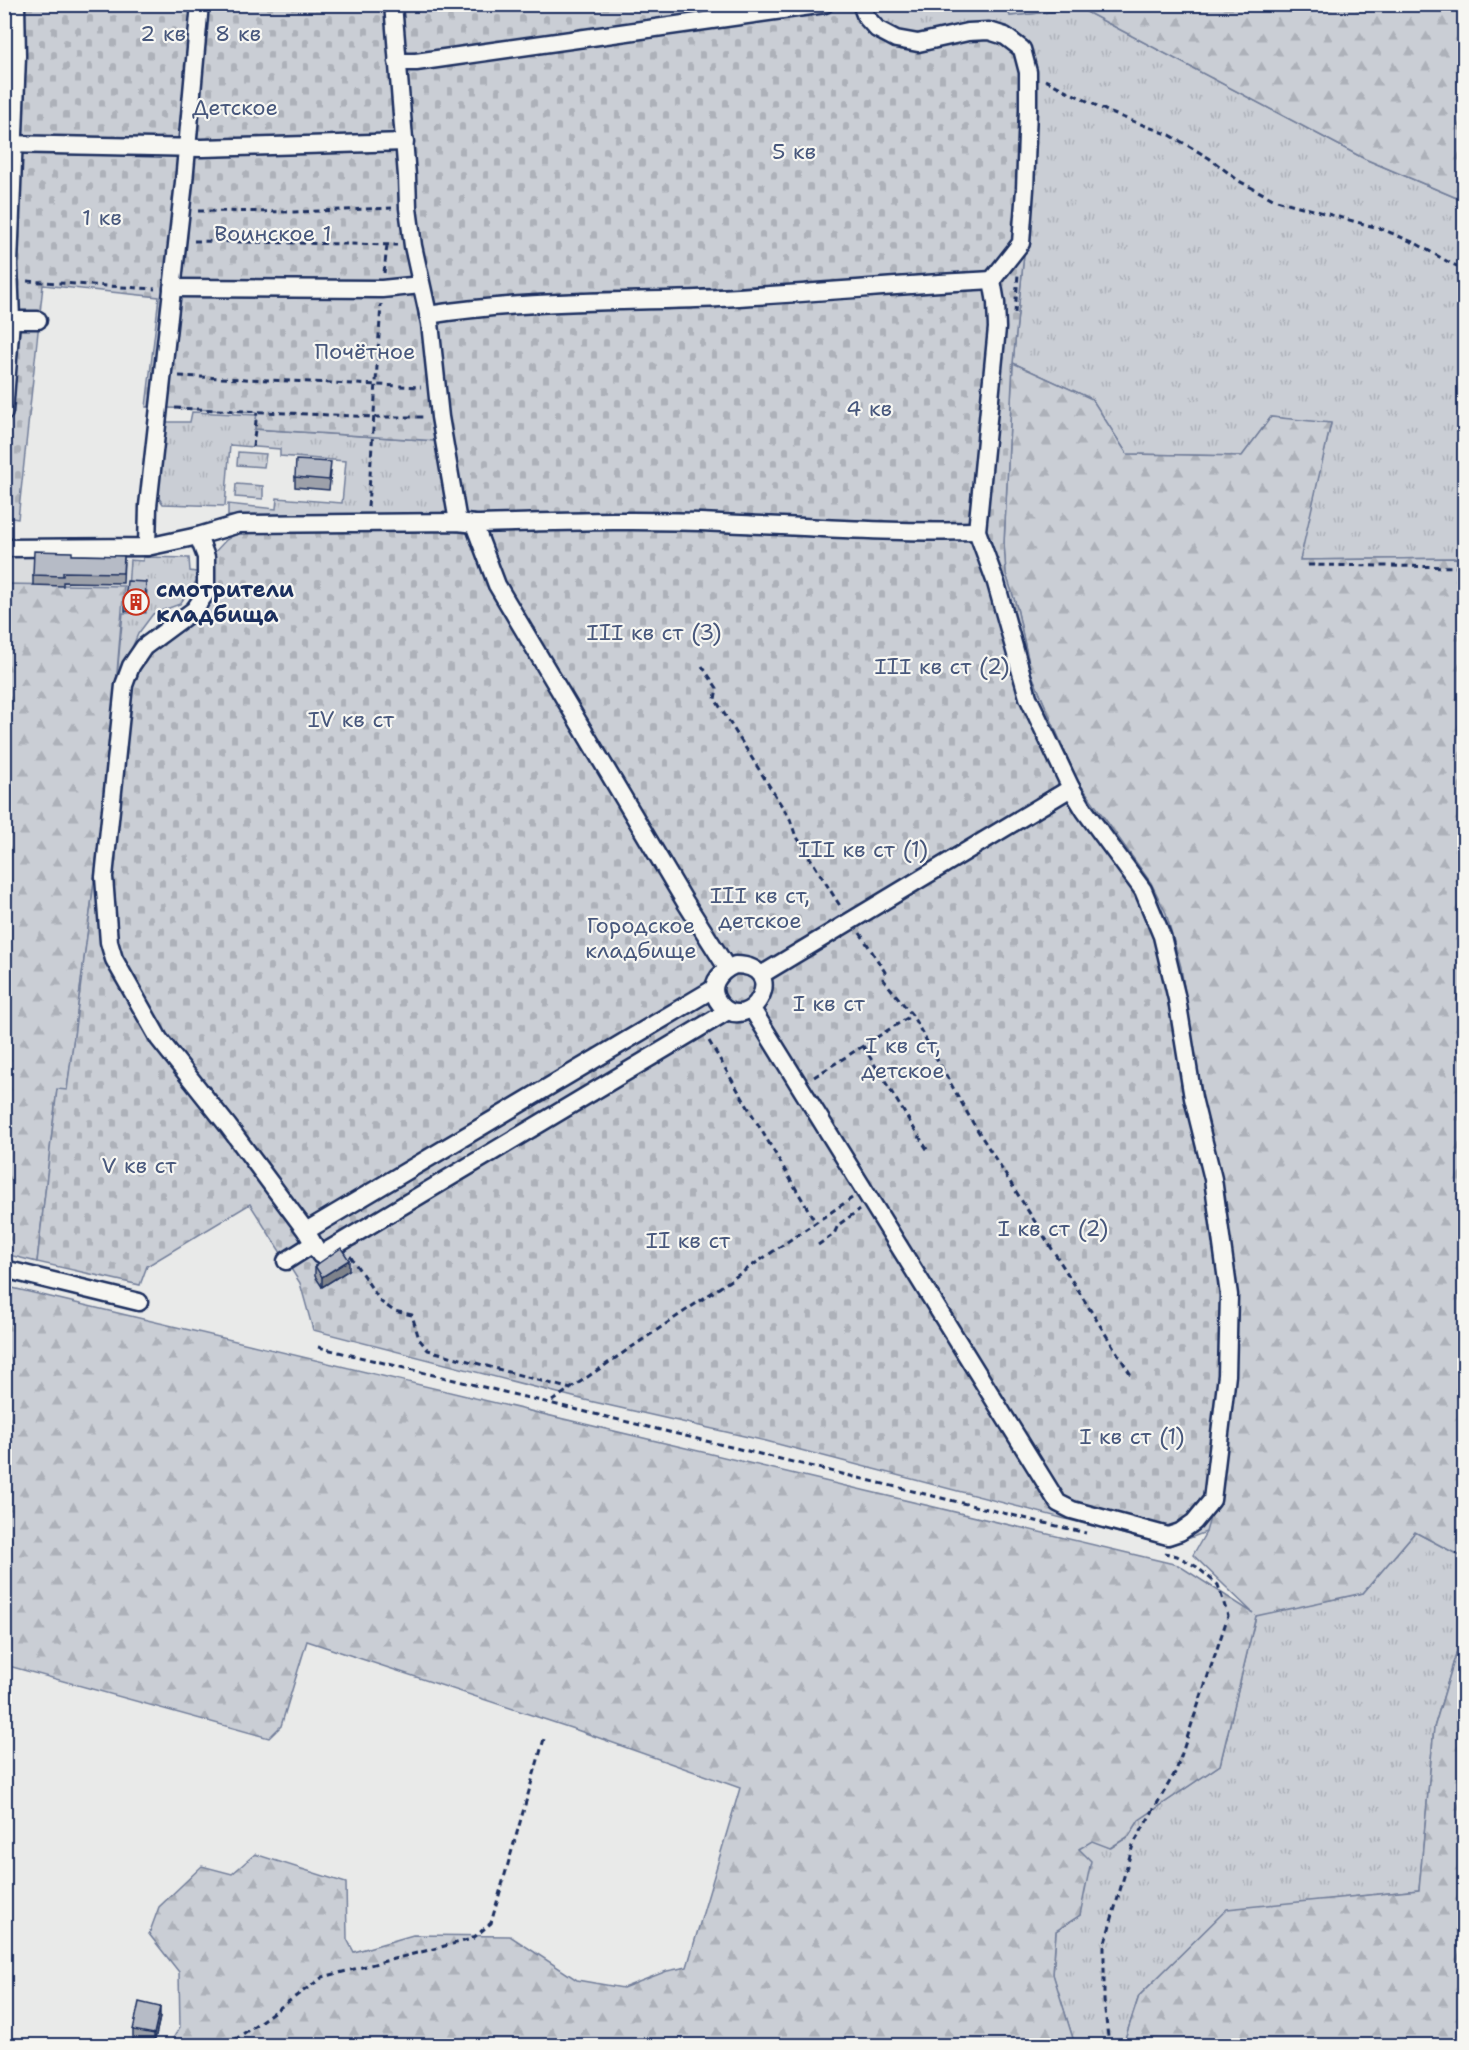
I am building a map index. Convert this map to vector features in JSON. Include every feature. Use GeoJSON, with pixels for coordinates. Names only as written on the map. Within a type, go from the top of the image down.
{"type":"FeatureCollection","features":[{"type":"Feature","properties":{"kind":"street"},"geometry":{"type":"LineString","coordinates":[[147,547],[148,506],[188,148],[200,4]]}},
{"type":"Feature","properties":{"kind":"street"},"geometry":{"type":"LineString","coordinates":[[393,4],[413,246],[428,315],[441,417],[466,523],[497,585],[684,900],[727,968]]}},
{"type":"Feature","properties":{"kind":"street"},"geometry":{"type":"LineString","coordinates":[[397,62],[416,62],[825,4]]}},
{"type":"Feature","properties":{"kind":"street"},"geometry":{"type":"LineString","coordinates":[[752,1009],[1058,1503],[1071,1510],[1168,1536],[1180,1532],[1194,1522],[1212,1500],[1227,1375],[1229,1295],[1213,1179],[1192,1098],[1177,999],[1162,936],[1143,890],[1085,812],[1071,788],[1028,697],[996,583],[977,531],[997,327],[992,280],[1021,243],[1028,72],[1022,49],[1005,36],[988,31],[978,31],[918,43],[896,39],[877,29],[866,17],[861,4]]}},
{"type":"Feature","properties":{"kind":"street"},"geometry":{"type":"LineString","coordinates":[[5,411],[11,320],[7,279],[9,144],[17,56],[12,8]]}},
{"type":"Feature","properties":{"kind":"street"},"geometry":{"type":"LineString","coordinates":[[9,144],[188,148],[405,142]]}},
{"type":"Feature","properties":{"kind":"street"},"geometry":{"type":"LineString","coordinates":[[428,315],[545,303],[698,299],[992,280]]}},
{"type":"Feature","properties":{"kind":"street"},"geometry":{"type":"LineString","coordinates":[[172,288],[382,289],[421,285]]}},
{"type":"Feature","properties":{"kind":"street"},"geometry":{"type":"LineString","coordinates":[[11,320],[38,320]]}},
{"type":"Feature","properties":{"kind":"street"},"geometry":{"type":"LineString","coordinates":[[4,548],[147,547],[239,524],[654,522],[977,531]]}},
{"type":"Feature","properties":{"kind":"street"},"geometry":{"type":"LineString","coordinates":[[198,536],[206,557],[206,593],[194,610],[144,647],[131,666],[124,685],[104,877],[109,942],[114,959],[159,1039],[228,1126],[320,1254],[728,1011]]}},
{"type":"Feature","properties":{"kind":"street"},"geometry":{"type":"LineString","coordinates":[[761,975],[1071,788]]}},
{"type":"Feature","properties":{"kind":"street"},"geometry":{"type":"LineString","coordinates":[[735,965],[748,965],[761,975],[764,984],[762,998],[752,1009],[739,1013],[728,1011],[718,1002],[713,988],[716,978],[727,968],[735,965]]}},
{"type":"Feature","properties":{"kind":"street"},"geometry":{"type":"LineString","coordinates":[[286,1261],[310,1238],[713,988]]}},
{"type":"Feature","properties":{"kind":"street"},"geometry":{"type":"LineString","coordinates":[[4,1269],[139,1302]]}},
{"type":"Feature","properties":{"kind":"path"},"geometry":{"type":"LineString","coordinates":[[1028,72],[1111,113],[1170,135],[1209,158],[1239,181],[1273,199],[1382,229],[1464,269]]}},
{"type":"Feature","properties":{"kind":"path"},"geometry":{"type":"LineString","coordinates":[[181,210],[294,212],[408,207]]}},
{"type":"Feature","properties":{"kind":"path"},"geometry":{"type":"LineString","coordinates":[[177,241],[413,246]]}},
{"type":"Feature","properties":{"kind":"path"},"geometry":{"type":"LineString","coordinates":[[367,524],[382,289],[387,245]]}},
{"type":"Feature","properties":{"kind":"path"},"geometry":{"type":"LineString","coordinates":[[7,279],[172,288]]}},
{"type":"Feature","properties":{"kind":"path"},"geometry":{"type":"LineString","coordinates":[[162,376],[436,388]]}},
{"type":"Feature","properties":{"kind":"path"},"geometry":{"type":"LineString","coordinates":[[159,408],[375,417],[441,417]]}},
{"type":"Feature","properties":{"kind":"path"},"geometry":{"type":"LineString","coordinates":[[253,447],[257,412]]}},
{"type":"Feature","properties":{"kind":"path"},"geometry":{"type":"LineString","coordinates":[[1308,565],[1464,567]]}},
{"type":"Feature","properties":{"kind":"path"},"geometry":{"type":"LineString","coordinates":[[702,666],[717,688],[715,699],[790,819],[795,834],[885,972],[883,979],[912,1015],[973,1123],[1133,1378]]}},
{"type":"Feature","properties":{"kind":"path"},"geometry":{"type":"LineString","coordinates":[[800,1086],[912,1015]]}},
{"type":"Feature","properties":{"kind":"path"},"geometry":{"type":"LineString","coordinates":[[701,1027],[816,1222]]}},
{"type":"Feature","properties":{"kind":"path"},"geometry":{"type":"LineString","coordinates":[[863,1046],[928,1151]]}},
{"type":"Feature","properties":{"kind":"path"},"geometry":{"type":"LineString","coordinates":[[551,1402],[816,1222],[867,1197]]}},
{"type":"Feature","properties":{"kind":"path"},"geometry":{"type":"LineString","coordinates":[[818,1245],[834,1234],[838,1225],[867,1197]]}},
{"type":"Feature","properties":{"kind":"path"},"geometry":{"type":"LineString","coordinates":[[341,1242],[381,1302],[394,1311],[412,1315],[419,1339],[428,1350],[570,1389]]}},
{"type":"Feature","properties":{"kind":"path"},"geometry":{"type":"LineString","coordinates":[[318,1347],[1096,1536]]}},
{"type":"Feature","properties":{"kind":"path"},"geometry":{"type":"LineString","coordinates":[[1109,2046],[1104,2001],[1104,1946],[1133,1845],[1176,1771],[1228,1616],[1218,1585],[1197,1567],[1177,1556],[1154,1550]]}},
{"type":"Feature","properties":{"kind":"path"},"geometry":{"type":"LineString","coordinates":[[226,2046],[323,1977],[472,1939],[491,1923],[544,1739]]}},
{"type":"Feature","properties":{"kind":"shaded area"},"geometry":{"type":"Polygon","coordinates":[[[5,556],[130,560],[128,589],[147,591],[146,614],[123,613],[121,610],[5,589],[5,556]]]}},
{"type":"Feature","properties":{"kind":"green space","name":"Городское кладбище"},"geometry":{"type":"Polygon","coordinates":[[[867,4],[879,25],[895,34],[914,37],[973,27],[992,26],[1008,29],[1022,38],[1036,67],[1032,174],[1013,363],[1004,543],[1006,574],[1017,608],[1031,673],[1077,780],[1151,883],[1166,913],[1181,967],[1200,1098],[1221,1178],[1237,1283],[1232,1381],[1215,1500],[1206,1532],[1169,1546],[766,1441],[585,1400],[313,1330],[300,1283],[250,1204],[147,1266],[140,1285],[37,1262],[57,1089],[67,1090],[116,685],[144,654],[200,609],[211,556],[226,540],[239,532],[449,516],[438,441],[255,429],[257,412],[146,407],[159,297],[43,285],[18,519],[5,517],[5,5],[867,4]]]}},
{"type":"Feature","properties":{"kind":"green space"},"geometry":{"type":"Polygon","coordinates":[[[867,5],[1006,5],[1010,16],[1081,9],[1365,159],[1464,201],[1464,558],[1299,560],[1331,424],[1271,417],[1242,456],[1127,454],[1092,399],[1013,363],[1032,174],[925,37],[890,32],[878,22],[867,5]]]}},
{"type":"Feature","properties":{"kind":"green space"},"geometry":{"type":"Polygon","coordinates":[[[1006,5],[1464,5],[1464,201],[1365,159],[1081,9],[1010,16],[1006,5]]]}},
{"type":"Feature","properties":{"kind":"green space"},"geometry":{"type":"Polygon","coordinates":[[[1013,363],[1092,399],[1127,454],[1242,456],[1271,417],[1331,423],[1300,560],[1464,558],[1464,1558],[1415,1532],[1363,1593],[1256,1616],[1220,1765],[1139,1820],[1129,1836],[1110,1848],[1092,1841],[1079,1849],[1091,1861],[1080,1915],[1056,1931],[1053,1974],[1075,2045],[169,2045],[180,2027],[179,1972],[149,1934],[159,1907],[202,1866],[232,1874],[255,1854],[346,1883],[347,1939],[354,1952],[413,1935],[510,1936],[577,1980],[623,1988],[667,1971],[687,1967],[740,1788],[574,1729],[307,1641],[281,1726],[269,1738],[5,1665],[4,1286],[1178,1565],[1253,1613],[1193,1555],[1206,1532],[1200,1098],[1151,884],[1077,780],[1031,673],[1017,608],[1006,574],[1004,544],[1013,363]]]}},
{"type":"Feature","properties":{"kind":"green space"},"geometry":{"type":"Polygon","coordinates":[[[192,412],[257,415],[255,429],[438,441],[450,516],[228,516],[228,504],[276,509],[277,498],[342,503],[346,461],[280,456],[280,449],[230,445],[225,506],[163,504],[156,494],[163,422],[190,422],[192,412]]]}},
{"type":"Feature","properties":{"kind":"green space"},"geometry":{"type":"Polygon","coordinates":[[[238,452],[266,454],[264,467],[237,465],[238,452]]]}},
{"type":"Feature","properties":{"kind":"green space"},"geometry":{"type":"Polygon","coordinates":[[[236,484],[263,486],[263,499],[235,497],[236,484]]]}},
{"type":"Feature","properties":{"kind":"green space"},"geometry":{"type":"Polygon","coordinates":[[[143,557],[189,558],[190,571],[202,573],[180,604],[153,614],[138,634],[116,685],[123,613],[146,613],[147,591],[128,589],[130,560],[143,561],[143,557]]]}},
{"type":"Feature","properties":{"kind":"green space"},"geometry":{"type":"Polygon","coordinates":[[[5,584],[124,586],[116,685],[93,890],[67,1091],[57,1090],[37,1262],[5,1254],[5,584]]]}},
{"type":"Feature","properties":{"kind":"green space"},"geometry":{"type":"Polygon","coordinates":[[[1415,1532],[1464,1558],[1464,1627],[1434,1728],[1419,1890],[1227,1910],[1139,1996],[1123,2045],[1075,2045],[1053,1975],[1056,1931],[1080,1915],[1078,1849],[1092,1840],[1111,1848],[1129,1836],[1139,1820],[1220,1765],[1256,1615],[1363,1593],[1415,1532]]]}},
{"type":"Feature","properties":{"kind":"green space"},"geometry":{"type":"Polygon","coordinates":[[[1464,1627],[1464,2045],[1123,2045],[1139,1996],[1227,1909],[1419,1890],[1434,1728],[1464,1627]]]}},
{"type":"Feature","properties":{"kind":"building"},"geometry":{"type":"Polygon","coordinates":[[[296,460],[331,462],[329,480],[295,477],[296,460]]]}},
{"type":"Feature","properties":{"kind":"building"},"geometry":{"type":"Polygon","coordinates":[[[34,551],[72,552],[72,555],[124,556],[123,573],[63,572],[63,576],[33,575],[34,551]]]}},
{"type":"Feature","properties":{"kind":"building"},"geometry":{"type":"Polygon","coordinates":[[[127,581],[146,582],[145,602],[125,601],[127,581]]]}},
{"type":"Feature","properties":{"kind":"building"},"geometry":{"type":"Polygon","coordinates":[[[341,1248],[349,1260],[322,1277],[315,1266],[341,1248]]]}},
{"type":"Feature","properties":{"kind":"building"},"geometry":{"type":"Polygon","coordinates":[[[139,2002],[160,2007],[154,2034],[133,2030],[139,2002]]]}},
{"type":"Feature","properties":{"kind":"place","name":"смотрители кладбища"},"geometry":{"type":"Point","coordinates":[136,602]}},
{"type":"Feature","properties":{"kind":"park label","name":"2 кв"},"geometry":{"type":"Point","coordinates":[163,33]}},
{"type":"Feature","properties":{"kind":"park label","name":"8 кв"},"geometry":{"type":"Point","coordinates":[238,33]}},
{"type":"Feature","properties":{"kind":"park label","name":"Детское"},"geometry":{"type":"Point","coordinates":[235,107]}},
{"type":"Feature","properties":{"kind":"park label","name":"5 кв"},"geometry":{"type":"Point","coordinates":[794,151]}},
{"type":"Feature","properties":{"kind":"park label","name":"1 кв"},"geometry":{"type":"Point","coordinates":[102,217]}},
{"type":"Feature","properties":{"kind":"park label","name":"Воинское 1"},"geometry":{"type":"Point","coordinates":[273,233]}},
{"type":"Feature","properties":{"kind":"park label","name":"Почётное"},"geometry":{"type":"Point","coordinates":[365,351]}},
{"type":"Feature","properties":{"kind":"park label","name":"4 кв"},"geometry":{"type":"Point","coordinates":[869,408]}},
{"type":"Feature","properties":{"kind":"park label","name":"III кв ст (3)"},"geometry":{"type":"Point","coordinates":[654,632]}},
{"type":"Feature","properties":{"kind":"park label","name":"III кв ст (2)"},"geometry":{"type":"Point","coordinates":[942,666]}},
{"type":"Feature","properties":{"kind":"park label","name":"IV кв ст"},"geometry":{"type":"Point","coordinates":[351,719]}},
{"type":"Feature","properties":{"kind":"park label","name":"III кв ст (1)"},"geometry":{"type":"Point","coordinates":[863,849]}},
{"type":"Feature","properties":{"kind":"park label","name":"III кв ст, детское"},"geometry":{"type":"Point","coordinates":[760,908]}},
{"type":"Feature","properties":{"kind":"park label","name":"I кв ст"},"geometry":{"type":"Point","coordinates":[829,1003]}},
{"type":"Feature","properties":{"kind":"park label","name":"I кв ст, детское"},"geometry":{"type":"Point","coordinates":[903,1058]}},
{"type":"Feature","properties":{"kind":"park label","name":"V кв ст"},"geometry":{"type":"Point","coordinates":[139,1165]}},
{"type":"Feature","properties":{"kind":"park label","name":"I кв ст (2)"},"geometry":{"type":"Point","coordinates":[1053,1228]}},
{"type":"Feature","properties":{"kind":"park label","name":"II кв ст"},"geometry":{"type":"Point","coordinates":[688,1240]}},
{"type":"Feature","properties":{"kind":"park label","name":"I кв ст (1)"},"geometry":{"type":"Point","coordinates":[1132,1436]}}]}
